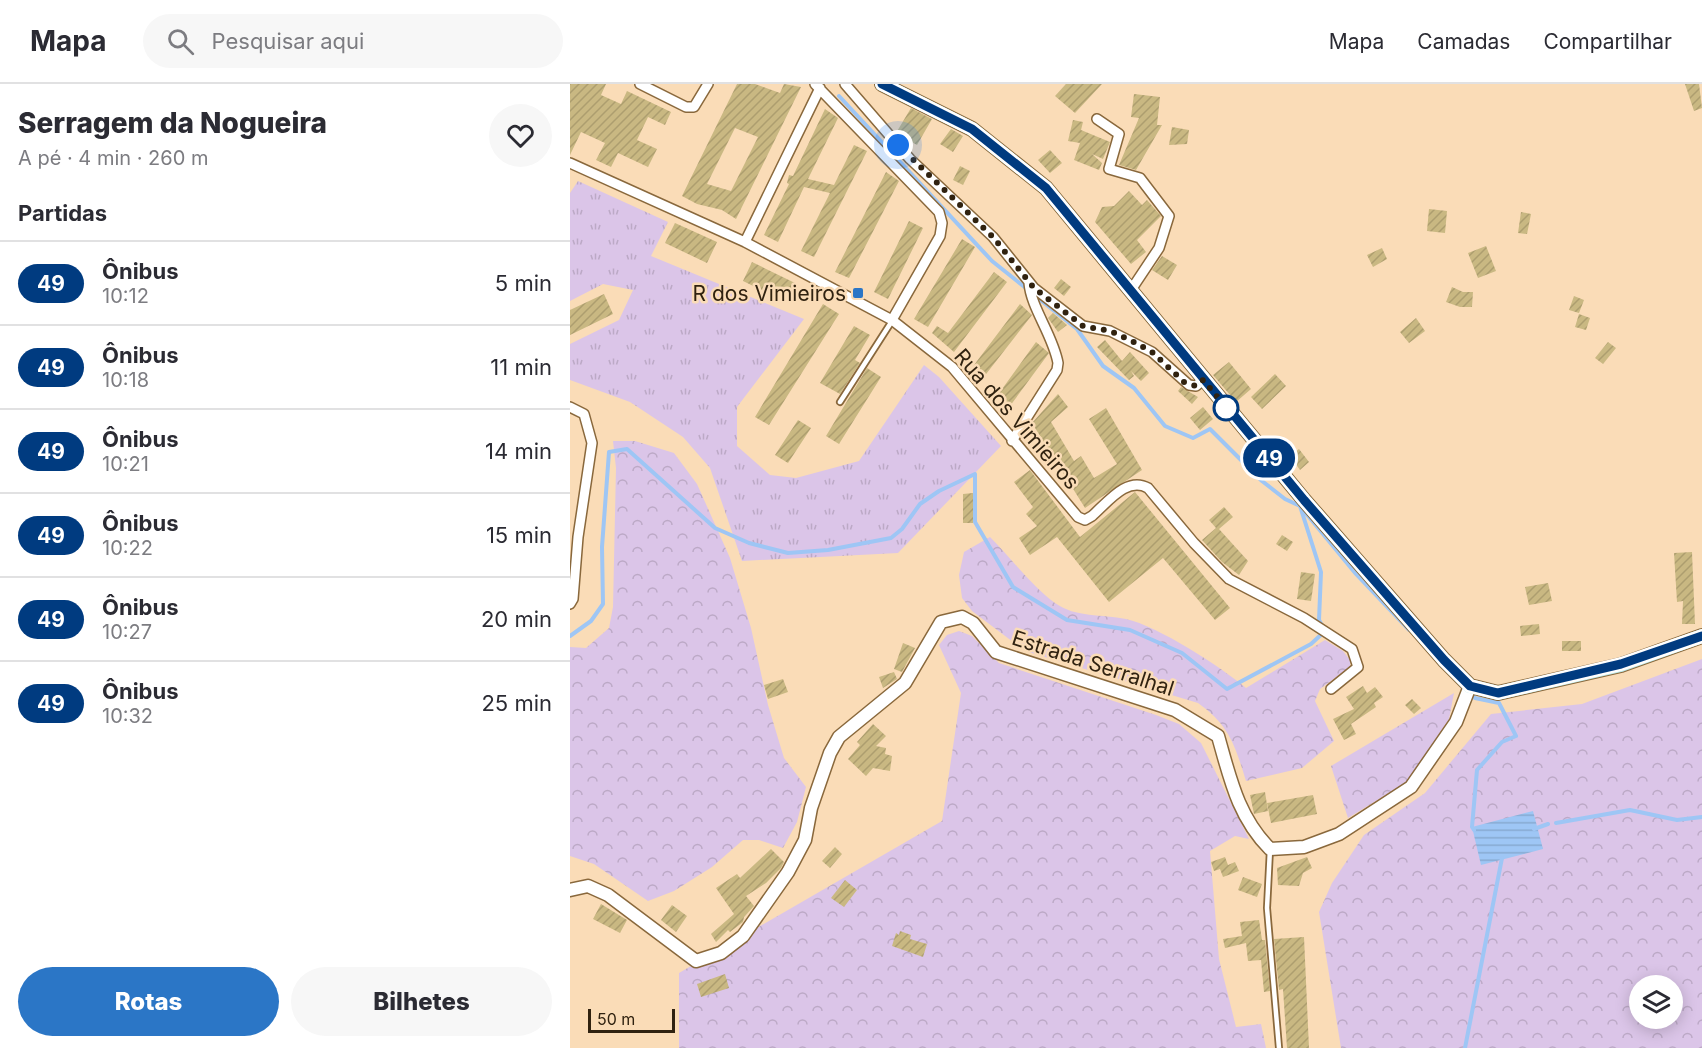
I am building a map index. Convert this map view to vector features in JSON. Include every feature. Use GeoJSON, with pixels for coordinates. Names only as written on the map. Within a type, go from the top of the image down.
{"type":"FeatureCollection","features":[{"type":"Feature","properties":{"kind":"main road"},"geometry":{"type":"LineString","coordinates":[[882,84],[972,129],[1046,188],[1203,380],[1469,690],[1498,693],[1621,664],[1702,636]]}},
{"type":"Feature","properties":{"kind":"street"},"geometry":{"type":"LineString","coordinates":[[640,84],[686,107],[694,107],[708,84]]}},
{"type":"Feature","properties":{"kind":"street"},"geometry":{"type":"LineString","coordinates":[[844,84],[910,159],[993,237],[1029,284],[1083,326],[1110,331],[1152,352],[1189,385],[1196,386],[1203,380]]}},
{"type":"Feature","properties":{"kind":"street"},"geometry":{"type":"LineString","coordinates":[[745,242],[817,86],[939,212],[942,223],[940,236],[892,320]]}},
{"type":"Feature","properties":{"kind":"street"},"geometry":{"type":"LineString","coordinates":[[1097,120],[1119,134],[1109,169],[1140,178],[1170,216],[1159,248],[1131,290]]}},
{"type":"Feature","properties":{"kind":"street","name":"Rua dos Vimieiros"},"geometry":{"type":"LineString","coordinates":[[570,163],[745,242],[892,320],[952,367],[1078,518],[1084,520],[1092,516],[1130,484],[1139,483],[1149,488],[1194,543],[1229,579],[1304,618],[1352,649],[1358,667],[1331,689]]}},
{"type":"Feature","properties":{"kind":"street"},"geometry":{"type":"LineString","coordinates":[[1012,441],[1057,370],[1058,363],[1043,320],[1030,295],[1029,284]]}},
{"type":"Feature","properties":{"kind":"street"},"geometry":{"type":"LineString","coordinates":[[570,407],[584,414],[592,443],[578,537],[573,599],[570,604]]}},
{"type":"Feature","properties":{"kind":"street","name":"Estrada Serralhal"},"geometry":{"type":"LineString","coordinates":[[570,890],[588,886],[608,895],[696,961],[720,953],[743,936],[788,872],[804,840],[811,808],[830,753],[839,738],[905,683],[941,622],[962,617],[974,623],[996,652],[1175,710],[1218,736],[1236,798],[1253,832],[1270,849]]}},
{"type":"Feature","properties":{"kind":"street"},"geometry":{"type":"LineString","coordinates":[[1270,849],[1304,847],[1339,834],[1411,787],[1455,722],[1469,690]]}},
{"type":"Feature","properties":{"kind":"lane"},"geometry":{"type":"LineString","coordinates":[[840,402],[892,320]]}},
{"type":"Feature","properties":{"kind":"lane"},"geometry":{"type":"LineString","coordinates":[[1270,849],[1267,908],[1279,1048]]}},
{"type":"Feature","properties":{"kind":"green space"},"geometry":{"type":"Polygon","coordinates":[[[578,181],[668,222],[651,256],[804,319],[737,407],[737,446],[770,475],[796,478],[859,461],[924,365],[939,377],[1001,446],[898,553],[742,561],[710,468],[683,437],[630,402],[570,380],[570,344],[619,320],[633,290],[603,284],[570,301],[570,193],[578,181]]]}},
{"type":"Feature","properties":{"kind":"green space"},"geometry":{"type":"Polygon","coordinates":[[[613,441],[635,441],[674,453],[697,484],[730,558],[751,628],[768,705],[784,758],[806,787],[797,822],[783,848],[759,840],[743,840],[712,867],[674,891],[648,901],[594,864],[570,856],[570,647],[586,648],[609,628],[613,607],[616,468],[613,441]]]}},
{"type":"Feature","properties":{"kind":"green space"},"geometry":{"type":"Polygon","coordinates":[[[990,537],[1038,588],[1063,608],[1139,623],[1171,638],[1221,669],[1246,688],[1325,640],[1343,651],[1350,660],[1350,667],[1320,689],[1315,701],[1334,741],[1302,768],[1246,781],[1230,737],[1217,719],[1198,703],[1025,651],[972,611],[962,598],[959,575],[964,552],[990,537]]]}},
{"type":"Feature","properties":{"kind":"green space"},"geometry":{"type":"Polygon","coordinates":[[[959,631],[972,636],[999,663],[1179,724],[1201,743],[1249,839],[1235,836],[1210,851],[1219,959],[1236,1027],[1261,1024],[1266,1048],[679,1048],[679,973],[942,821],[961,693],[939,645],[947,635],[959,631]]]}},
{"type":"Feature","properties":{"kind":"green space"},"geometry":{"type":"Polygon","coordinates":[[[1702,659],[1702,1048],[1341,1048],[1319,912],[1332,883],[1364,835],[1425,793],[1491,714],[1582,704],[1702,659]]]}},
{"type":"Feature","properties":{"kind":"green space"},"geometry":{"type":"Polygon","coordinates":[[[1454,693],[1449,719],[1407,782],[1348,818],[1331,766],[1454,693]]]}},
{"type":"Feature","properties":{"kind":"water"},"geometry":{"type":"Polygon","coordinates":[[[1533,811],[1543,849],[1481,865],[1472,827],[1533,811]]]}},
{"type":"Feature","properties":{"kind":"building"},"geometry":{"type":"Polygon","coordinates":[[[570,84],[606,84],[601,95],[621,104],[627,91],[671,112],[665,125],[648,117],[637,140],[657,149],[648,167],[618,153],[611,167],[596,160],[605,143],[581,132],[570,155],[570,84]]]}},
{"type":"Feature","properties":{"kind":"building"},"geometry":{"type":"Polygon","coordinates":[[[737,84],[755,84],[780,93],[784,84],[801,87],[736,219],[722,210],[697,204],[682,196],[737,84]],[[735,128],[707,184],[731,191],[758,137],[735,128]]]}},
{"type":"Feature","properties":{"kind":"building"},"geometry":{"type":"Polygon","coordinates":[[[1066,84],[1102,84],[1075,113],[1055,96],[1066,84]]]}},
{"type":"Feature","properties":{"kind":"building"},"geometry":{"type":"Polygon","coordinates":[[[1685,84],[1699,84],[1702,108],[1694,111],[1685,84]]]}},
{"type":"Feature","properties":{"kind":"building"},"geometry":{"type":"Polygon","coordinates":[[[1134,94],[1160,97],[1157,125],[1162,125],[1136,170],[1119,165],[1139,118],[1131,117],[1134,94]]]}},
{"type":"Feature","properties":{"kind":"building"},"geometry":{"type":"Polygon","coordinates":[[[911,108],[932,119],[917,145],[896,133],[911,108]]]}},
{"type":"Feature","properties":{"kind":"building"},"geometry":{"type":"Polygon","coordinates":[[[825,109],[838,118],[808,179],[834,185],[854,145],[867,151],[814,257],[801,251],[830,193],[804,187],[778,242],[764,235],[789,184],[787,183],[789,175],[793,176],[825,109]]]}},
{"type":"Feature","properties":{"kind":"building"},"geometry":{"type":"Polygon","coordinates":[[[1073,120],[1083,122],[1081,130],[1110,142],[1103,159],[1092,154],[1102,163],[1099,170],[1074,160],[1080,143],[1068,141],[1073,120]]]}},
{"type":"Feature","properties":{"kind":"building"},"geometry":{"type":"Polygon","coordinates":[[[1172,127],[1189,130],[1187,144],[1169,145],[1172,127]]]}},
{"type":"Feature","properties":{"kind":"building"},"geometry":{"type":"Polygon","coordinates":[[[951,129],[963,136],[953,152],[940,144],[951,129]]]}},
{"type":"Feature","properties":{"kind":"building"},"geometry":{"type":"Polygon","coordinates":[[[1050,150],[1062,163],[1050,173],[1038,160],[1050,150]]]}},
{"type":"Feature","properties":{"kind":"building"},"geometry":{"type":"Polygon","coordinates":[[[960,166],[970,171],[963,185],[953,180],[960,166]]]}},
{"type":"Feature","properties":{"kind":"building"},"geometry":{"type":"Polygon","coordinates":[[[886,172],[899,181],[849,278],[835,272],[886,172]]]}},
{"type":"Feature","properties":{"kind":"building"},"geometry":{"type":"Polygon","coordinates":[[[1129,191],[1142,205],[1147,200],[1161,216],[1137,240],[1146,252],[1131,264],[1095,222],[1102,207],[1114,206],[1129,191]]]}},
{"type":"Feature","properties":{"kind":"building"},"geometry":{"type":"Polygon","coordinates":[[[1429,209],[1447,211],[1445,233],[1427,231],[1429,209]]]}},
{"type":"Feature","properties":{"kind":"building"},"geometry":{"type":"Polygon","coordinates":[[[1521,212],[1531,214],[1527,234],[1518,233],[1521,212]]]}},
{"type":"Feature","properties":{"kind":"building"},"geometry":{"type":"Polygon","coordinates":[[[909,221],[923,228],[888,299],[874,292],[909,221]]]}},
{"type":"Feature","properties":{"kind":"building"},"geometry":{"type":"Polygon","coordinates":[[[675,223],[717,242],[707,263],[665,243],[675,223]]]}},
{"type":"Feature","properties":{"kind":"building"},"geometry":{"type":"Polygon","coordinates":[[[962,239],[975,247],[928,327],[914,319],[962,239]]]}},
{"type":"Feature","properties":{"kind":"building"},"geometry":{"type":"Polygon","coordinates":[[[1486,246],[1496,271],[1478,278],[1468,253],[1486,246]]]}},
{"type":"Feature","properties":{"kind":"building"},"geometry":{"type":"Polygon","coordinates":[[[1382,248],[1387,259],[1373,267],[1367,255],[1382,248]]]}},
{"type":"Feature","properties":{"kind":"building"},"geometry":{"type":"Polygon","coordinates":[[[1162,256],[1177,265],[1168,280],[1152,270],[1162,256]]]}},
{"type":"Feature","properties":{"kind":"building"},"geometry":{"type":"Polygon","coordinates":[[[752,262],[795,283],[786,302],[743,281],[752,262]]]}},
{"type":"Feature","properties":{"kind":"building"},"geometry":{"type":"Polygon","coordinates":[[[994,272],[1007,282],[954,352],[932,333],[937,326],[948,333],[994,272]]]}},
{"type":"Feature","properties":{"kind":"building"},"geometry":{"type":"Polygon","coordinates":[[[1061,279],[1071,287],[1064,296],[1054,288],[1061,279]]]}},
{"type":"Feature","properties":{"kind":"building"},"geometry":{"type":"Polygon","coordinates":[[[1452,287],[1463,292],[1473,292],[1472,307],[1460,307],[1446,302],[1452,287]]]}},
{"type":"Feature","properties":{"kind":"building"},"geometry":{"type":"Polygon","coordinates":[[[604,294],[613,314],[570,335],[570,310],[604,294]]]}},
{"type":"Feature","properties":{"kind":"building"},"geometry":{"type":"Polygon","coordinates":[[[1574,296],[1584,300],[1579,313],[1569,310],[1574,296]]]}},
{"type":"Feature","properties":{"kind":"building"},"geometry":{"type":"Polygon","coordinates":[[[823,304],[839,314],[769,425],[755,417],[823,304]]]}},
{"type":"Feature","properties":{"kind":"building"},"geometry":{"type":"Polygon","coordinates":[[[1020,304],[1032,315],[983,378],[971,369],[1020,304]]]}},
{"type":"Feature","properties":{"kind":"building"},"geometry":{"type":"Polygon","coordinates":[[[1053,313],[1067,325],[1058,332],[1048,318],[1053,313]]]}},
{"type":"Feature","properties":{"kind":"building"},"geometry":{"type":"Polygon","coordinates":[[[1579,314],[1590,318],[1586,330],[1575,327],[1579,314]]]}},
{"type":"Feature","properties":{"kind":"building"},"geometry":{"type":"Polygon","coordinates":[[[1416,318],[1425,331],[1409,343],[1400,332],[1416,318]]]}},
{"type":"Feature","properties":{"kind":"building"},"geometry":{"type":"Polygon","coordinates":[[[854,326],[870,335],[855,360],[860,363],[840,394],[820,383],[854,326]]]}},
{"type":"Feature","properties":{"kind":"building"},"geometry":{"type":"Polygon","coordinates":[[[1105,340],[1122,361],[1130,352],[1149,373],[1141,381],[1131,371],[1134,376],[1129,380],[1097,347],[1105,340]]]}},
{"type":"Feature","properties":{"kind":"building"},"geometry":{"type":"Polygon","coordinates":[[[1036,342],[1049,353],[1010,406],[997,396],[1036,342]]]}},
{"type":"Feature","properties":{"kind":"building"},"geometry":{"type":"Polygon","coordinates":[[[1608,342],[1616,348],[1603,364],[1595,358],[1608,342]]]}},
{"type":"Feature","properties":{"kind":"building"},"geometry":{"type":"Polygon","coordinates":[[[1229,362],[1251,389],[1236,402],[1213,375],[1229,362]]]}},
{"type":"Feature","properties":{"kind":"building"},"geometry":{"type":"Polygon","coordinates":[[[867,368],[881,377],[839,444],[826,436],[867,368]]]}},
{"type":"Feature","properties":{"kind":"building"},"geometry":{"type":"Polygon","coordinates":[[[1275,374],[1286,386],[1262,409],[1251,397],[1275,374]]]}},
{"type":"Feature","properties":{"kind":"building"},"geometry":{"type":"Polygon","coordinates":[[[1181,387],[1198,397],[1192,404],[1178,391],[1181,387]]]}},
{"type":"Feature","properties":{"kind":"building"},"geometry":{"type":"Polygon","coordinates":[[[1058,394],[1068,407],[1051,422],[1074,461],[1081,456],[1094,478],[1117,464],[1089,419],[1106,408],[1142,470],[1085,508],[1032,423],[1058,394]]]}},
{"type":"Feature","properties":{"kind":"building"},"geometry":{"type":"Polygon","coordinates":[[[1203,407],[1213,419],[1200,430],[1190,418],[1203,407]]]}},
{"type":"Feature","properties":{"kind":"building"},"geometry":{"type":"Polygon","coordinates":[[[798,420],[811,428],[788,463],[775,455],[798,420]]]}},
{"type":"Feature","properties":{"kind":"building"},"geometry":{"type":"Polygon","coordinates":[[[1299,449],[1309,462],[1300,470],[1290,456],[1299,449]]]}},
{"type":"Feature","properties":{"kind":"building"},"geometry":{"type":"Polygon","coordinates":[[[1030,470],[1080,537],[1135,492],[1230,608],[1215,620],[1163,558],[1109,602],[1057,537],[1030,555],[1019,538],[1037,526],[1026,514],[1033,507],[1014,482],[1030,470]]]}},
{"type":"Feature","properties":{"kind":"building"},"geometry":{"type":"Polygon","coordinates":[[[973,493],[973,523],[963,523],[963,494],[973,493]]]}},
{"type":"Feature","properties":{"kind":"building"},"geometry":{"type":"Polygon","coordinates":[[[1224,507],[1233,517],[1219,529],[1248,561],[1239,575],[1222,562],[1202,540],[1216,528],[1209,520],[1224,507]]]}},
{"type":"Feature","properties":{"kind":"building"},"geometry":{"type":"Polygon","coordinates":[[[1282,535],[1293,542],[1287,551],[1276,544],[1282,535]]]}},
{"type":"Feature","properties":{"kind":"building"},"geometry":{"type":"Polygon","coordinates":[[[1692,552],[1695,624],[1682,624],[1683,601],[1677,602],[1674,553],[1692,552]]]}},
{"type":"Feature","properties":{"kind":"building"},"geometry":{"type":"Polygon","coordinates":[[[1301,572],[1315,574],[1311,601],[1297,599],[1301,572]]]}},
{"type":"Feature","properties":{"kind":"building"},"geometry":{"type":"Polygon","coordinates":[[[1548,583],[1552,601],[1529,605],[1525,587],[1548,583]]]}},
{"type":"Feature","properties":{"kind":"building"},"geometry":{"type":"Polygon","coordinates":[[[1539,624],[1540,634],[1521,636],[1520,626],[1539,624]]]}},
{"type":"Feature","properties":{"kind":"building"},"geometry":{"type":"Polygon","coordinates":[[[1562,641],[1581,641],[1581,651],[1562,651],[1562,641]]]}},
{"type":"Feature","properties":{"kind":"building"},"geometry":{"type":"Polygon","coordinates":[[[903,643],[915,648],[902,672],[894,669],[903,643]]]}},
{"type":"Feature","properties":{"kind":"building"},"geometry":{"type":"Polygon","coordinates":[[[894,672],[897,679],[883,688],[879,677],[894,672]]]}},
{"type":"Feature","properties":{"kind":"building"},"geometry":{"type":"Polygon","coordinates":[[[783,679],[788,692],[768,699],[764,685],[783,679]]]}},
{"type":"Feature","properties":{"kind":"building"},"geometry":{"type":"Polygon","coordinates":[[[1363,686],[1367,693],[1375,687],[1383,697],[1374,703],[1376,707],[1351,724],[1356,734],[1344,740],[1333,719],[1354,709],[1346,697],[1363,686]]]}},
{"type":"Feature","properties":{"kind":"building"},"geometry":{"type":"Polygon","coordinates":[[[1412,699],[1421,708],[1414,714],[1405,705],[1412,699]]]}},
{"type":"Feature","properties":{"kind":"building"},"geometry":{"type":"Polygon","coordinates":[[[873,724],[886,736],[876,746],[886,748],[885,754],[892,756],[890,771],[873,768],[866,776],[848,759],[860,745],[857,742],[873,724]]]}},
{"type":"Feature","properties":{"kind":"building"},"geometry":{"type":"Polygon","coordinates":[[[1265,792],[1268,811],[1254,814],[1250,795],[1265,792]]]}},
{"type":"Feature","properties":{"kind":"building"},"geometry":{"type":"Polygon","coordinates":[[[1313,795],[1317,814],[1271,823],[1267,803],[1313,795]]]}},
{"type":"Feature","properties":{"kind":"building"},"geometry":{"type":"Polygon","coordinates":[[[835,847],[842,854],[830,868],[822,861],[835,847]]]}},
{"type":"Feature","properties":{"kind":"building"},"geometry":{"type":"Polygon","coordinates":[[[771,849],[784,862],[781,868],[766,883],[746,896],[754,906],[744,917],[743,922],[730,932],[728,930],[716,942],[711,934],[734,914],[716,888],[737,874],[740,878],[771,849]]]}},
{"type":"Feature","properties":{"kind":"building"},"geometry":{"type":"Polygon","coordinates":[[[1225,857],[1228,865],[1235,862],[1239,871],[1223,877],[1220,869],[1214,871],[1211,862],[1225,857]]]}},
{"type":"Feature","properties":{"kind":"building"},"geometry":{"type":"Polygon","coordinates":[[[1307,857],[1312,868],[1303,873],[1299,886],[1278,885],[1277,868],[1307,857]]]}},
{"type":"Feature","properties":{"kind":"building"},"geometry":{"type":"Polygon","coordinates":[[[1243,877],[1262,884],[1257,897],[1238,890],[1243,877]]]}},
{"type":"Feature","properties":{"kind":"building"},"geometry":{"type":"Polygon","coordinates":[[[845,880],[857,890],[844,907],[831,898],[845,880]]]}},
{"type":"Feature","properties":{"kind":"building"},"geometry":{"type":"Polygon","coordinates":[[[601,904],[627,920],[620,933],[593,919],[601,904]]]}},
{"type":"Feature","properties":{"kind":"building"},"geometry":{"type":"Polygon","coordinates":[[[672,905],[687,916],[676,932],[661,920],[672,905]]]}},
{"type":"Feature","properties":{"kind":"building"},"geometry":{"type":"Polygon","coordinates":[[[1259,920],[1262,940],[1265,940],[1270,991],[1264,992],[1261,960],[1248,961],[1246,943],[1225,948],[1223,939],[1242,936],[1240,922],[1259,920]]]}},
{"type":"Feature","properties":{"kind":"building"},"geometry":{"type":"Polygon","coordinates":[[[900,931],[911,935],[910,939],[927,944],[923,957],[892,946],[896,933],[899,935],[900,931]]]}},
{"type":"Feature","properties":{"kind":"building"},"geometry":{"type":"Polygon","coordinates":[[[1304,937],[1309,1048],[1287,1048],[1283,989],[1279,990],[1274,939],[1304,937]]]}},
{"type":"Feature","properties":{"kind":"building"},"geometry":{"type":"Polygon","coordinates":[[[725,974],[729,988],[701,997],[697,984],[725,974]]]}},
{"type":"Feature","properties":{"kind":"waterway"},"geometry":{"type":"LineString","coordinates":[[839,96],[992,261],[1027,289]]}},
{"type":"Feature","properties":{"kind":"waterway"},"geometry":{"type":"LineString","coordinates":[[1033,294],[1077,329],[1103,366],[1134,388],[1165,426],[1193,438],[1210,429],[1262,481],[1285,499],[1300,506],[1356,574],[1409,630]]}},
{"type":"Feature","properties":{"kind":"waterway"},"geometry":{"type":"LineString","coordinates":[[570,636],[591,621],[603,604],[602,547],[609,452],[627,449],[715,528],[749,543],[788,553],[828,550],[891,538],[902,529],[920,504],[939,491],[975,474],[975,522],[1013,587],[1067,620],[1130,630],[1182,653],[1227,689],[1311,644],[1325,631],[1319,620],[1321,572],[1300,506]]}},
{"type":"Feature","properties":{"kind":"waterway"},"geometry":{"type":"LineString","coordinates":[[1471,694],[1475,698],[1499,703],[1516,736],[1502,742],[1477,770],[1472,827],[1474,830]]}},
{"type":"Feature","properties":{"kind":"waterway"},"geometry":{"type":"LineString","coordinates":[[1556,823],[1630,810],[1677,820],[1702,817]]}},
{"type":"Feature","properties":{"kind":"waterway"},"geometry":{"type":"LineString","coordinates":[[1534,829],[1548,824]]}},
{"type":"Feature","properties":{"kind":"waterway"},"geometry":{"type":"LineString","coordinates":[[1465,1048],[1502,858]]}},
{"type":"Feature","properties":{"kind":"bus line","name":"49"},"geometry":{"type":"LineString","coordinates":[[882,84],[972,129],[1046,188],[1304,500],[1444,660],[1470,686],[1498,693],[1621,664],[1702,636]]}},
{"type":"Feature","properties":{"kind":"place","name":"R dos Vimieiros"},"geometry":{"type":"Point","coordinates":[858,293]}},
{"type":"Feature","properties":{"kind":"route"},"geometry":{"type":"LineString","coordinates":[[898,145],[993,237],[1029,284],[1083,326],[1110,331],[1152,352],[1189,385],[1196,386],[1203,380],[1232,414],[1226,408]]}}]}
